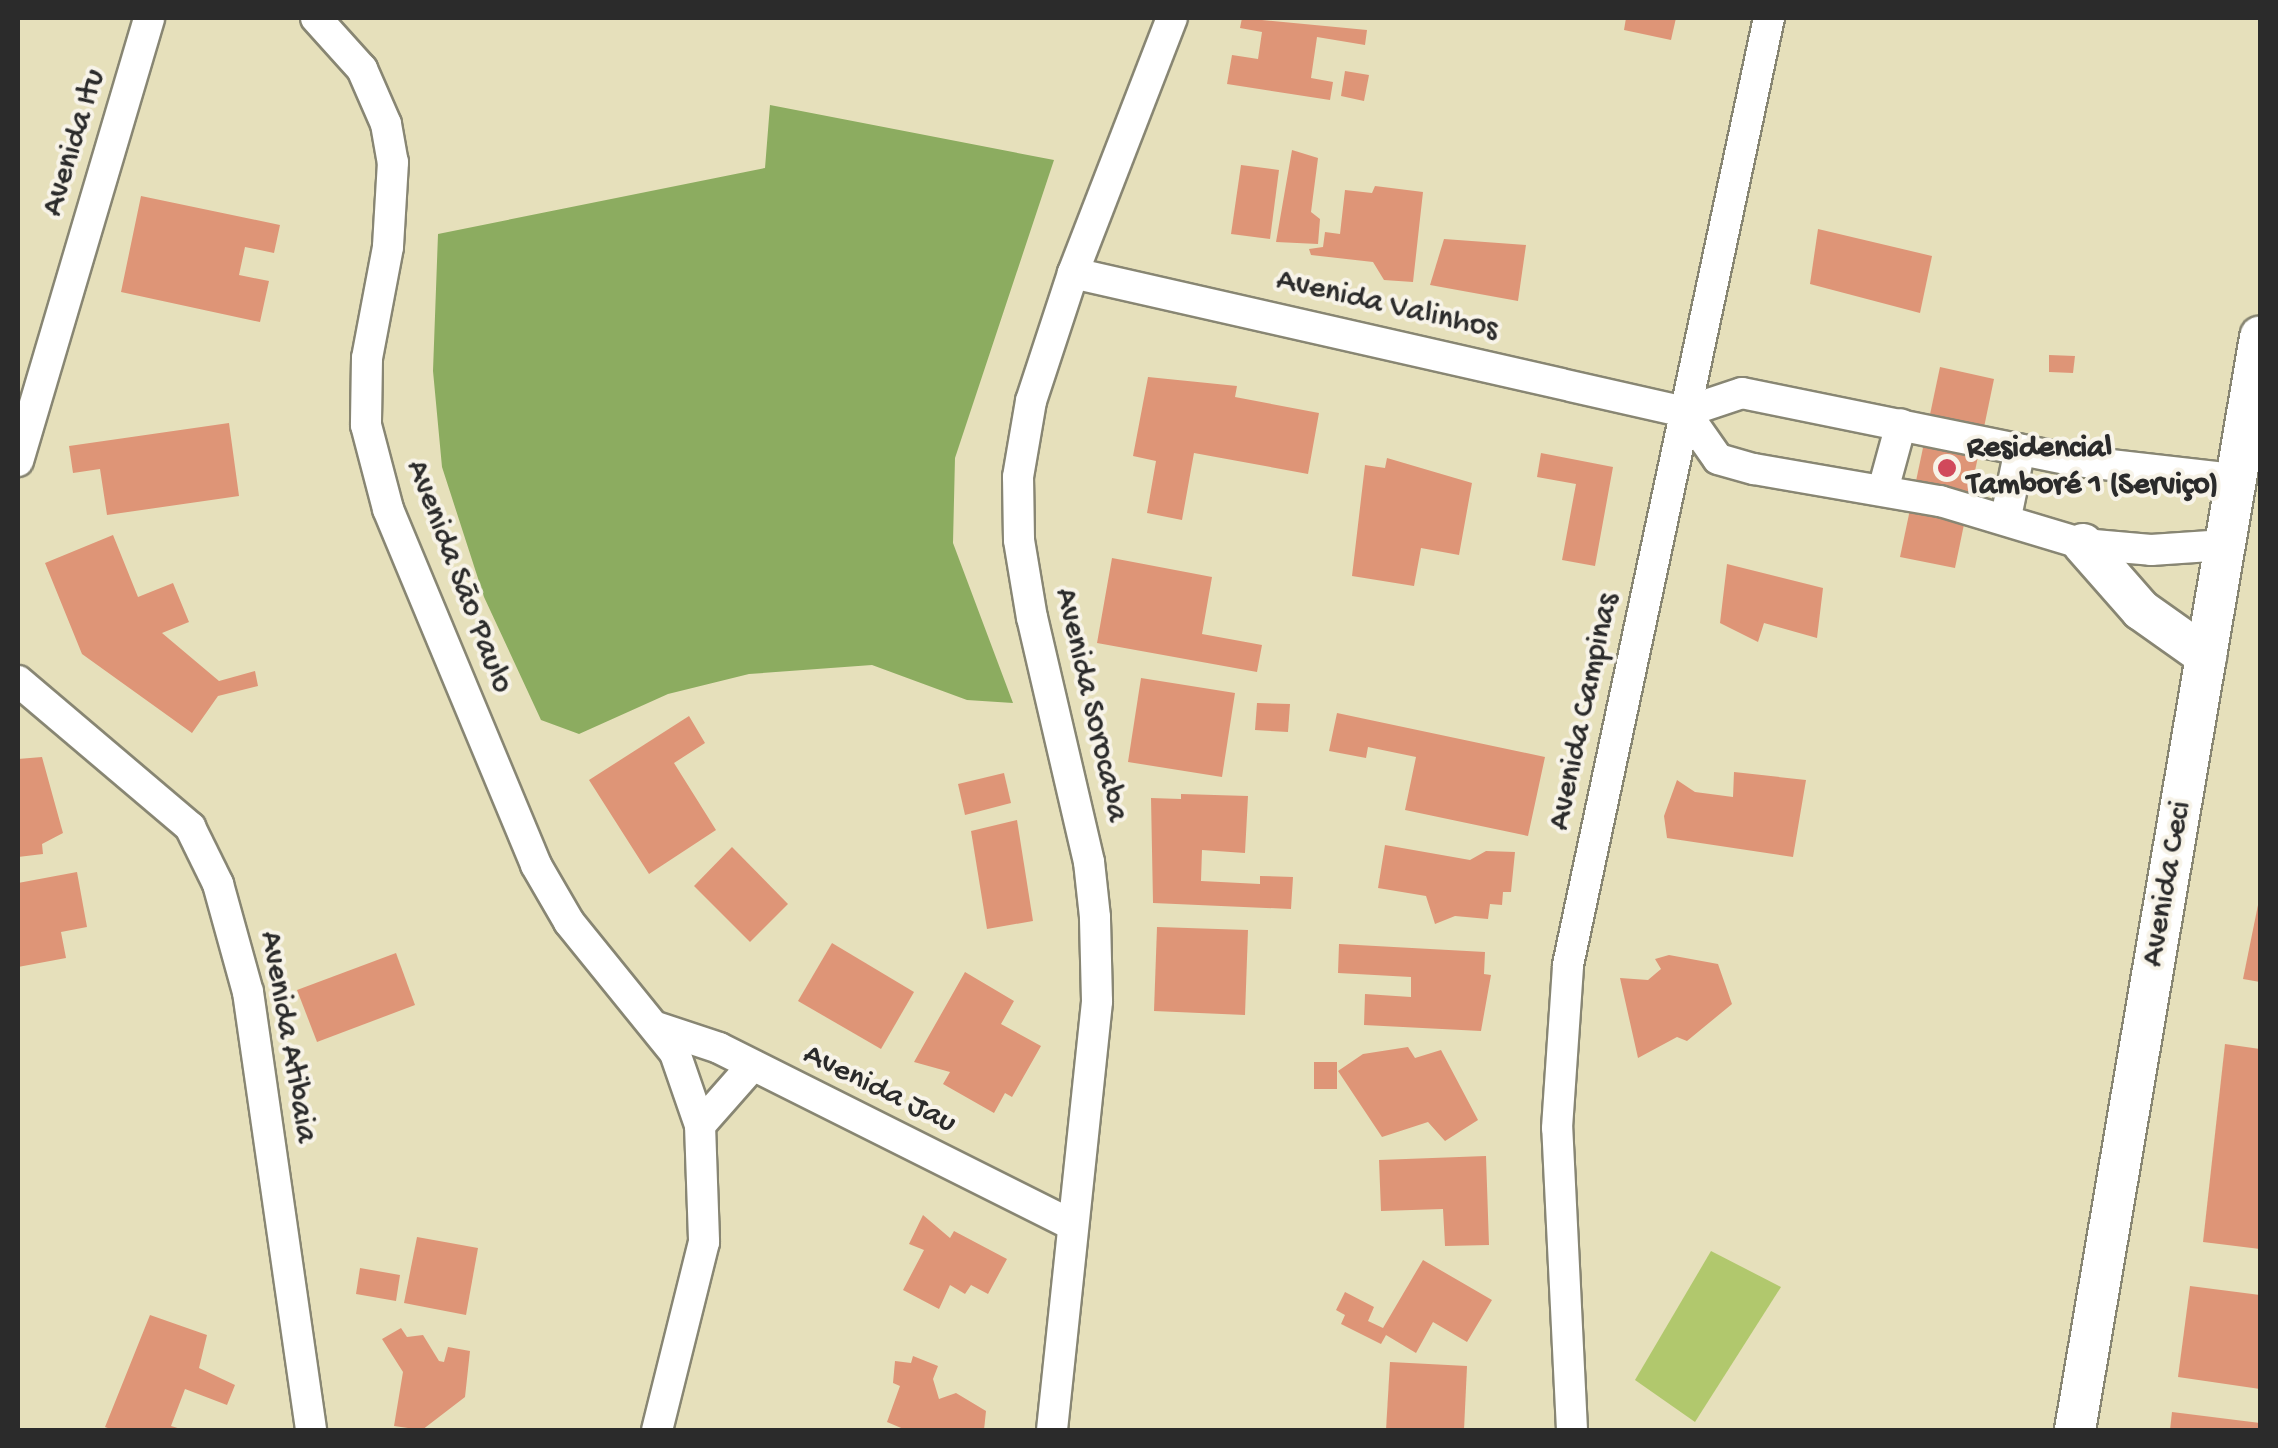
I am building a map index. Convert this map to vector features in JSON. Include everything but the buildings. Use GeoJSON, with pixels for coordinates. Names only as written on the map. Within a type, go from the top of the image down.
{"type":"FeatureCollection","features":[{"type":"Feature","properties":{"kind":"main road","name":"Avenida Ceci"},"geometry":{"type":"LineString","coordinates":[[2075,1430],[2260,337]]}},
{"type":"Feature","properties":{"kind":"main road"},"geometry":{"type":"LineString","coordinates":[[2082,544],[2141,610],[2206,656]]}},
{"type":"Feature","properties":{"kind":"street","name":"Avenida Itu"},"geometry":{"type":"LineString","coordinates":[[18,461],[149,18]]}},
{"type":"Feature","properties":{"kind":"street","name":"Avenida São Paulo"},"geometry":{"type":"LineString","coordinates":[[316,18],[362,68],[386,124],[393,162],[366,408],[388,509],[536,865],[569,922],[675,1054],[700,1125],[704,1242],[658,1430]]}},
{"type":"Feature","properties":{"kind":"street","name":"Avenida Sorocaba"},"geometry":{"type":"LineString","coordinates":[[1052,1430],[1069,1223],[1096,1000],[1095,918],[1089,862],[1032,618],[1019,540],[1018,477],[1031,401],[1073,273],[1172,18]]}},
{"type":"Feature","properties":{"kind":"street","name":"Avenida Campinas"},"geometry":{"type":"LineString","coordinates":[[1572,1430],[1557,1128],[1561,1018],[1770,18]]}},
{"type":"Feature","properties":{"kind":"street","name":"Avenida Valinhos"},"geometry":{"type":"LineString","coordinates":[[1073,273],[1685,412]]}},
{"type":"Feature","properties":{"kind":"street"},"geometry":{"type":"LineString","coordinates":[[2225,545],[2152,550],[2082,544],[2006,517],[1718,459],[1685,412],[1742,393],[2020,449],[2236,479]]}},
{"type":"Feature","properties":{"kind":"street"},"geometry":{"type":"LineString","coordinates":[[1883,490],[1901,424]]}},
{"type":"Feature","properties":{"kind":"street"},"geometry":{"type":"LineString","coordinates":[[2006,517],[2020,449]]}},
{"type":"Feature","properties":{"kind":"street","name":"Avenida Atibaia"},"geometry":{"type":"LineString","coordinates":[[18,681],[190,827],[218,884],[248,992],[310,1430]]}},
{"type":"Feature","properties":{"kind":"street","name":"Avenida Jau"},"geometry":{"type":"LineString","coordinates":[[656,1027],[752,1066],[1069,1223]]}},
{"type":"Feature","properties":{"kind":"street"},"geometry":{"type":"LineString","coordinates":[[700,1125],[752,1066]]}},
{"type":"Feature","properties":{"kind":"green space"},"geometry":{"type":"Polygon","coordinates":[[[770,105],[1054,160],[955,458],[953,543],[1013,703],[967,700],[872,665],[749,674],[668,694],[579,734],[541,720],[484,597],[442,467],[433,371],[438,234],[765,168],[770,105]]]}},
{"type":"Feature","properties":{"kind":"green space"},"geometry":{"type":"Polygon","coordinates":[[[1711,1251],[1781,1287],[1695,1422],[1635,1380],[1711,1251]]]}},
{"type":"Feature","properties":{"kind":"place","name":"Residencial Tamboré 1 (Serviço)"},"geometry":{"type":"Point","coordinates":[1947,468]}}]}
